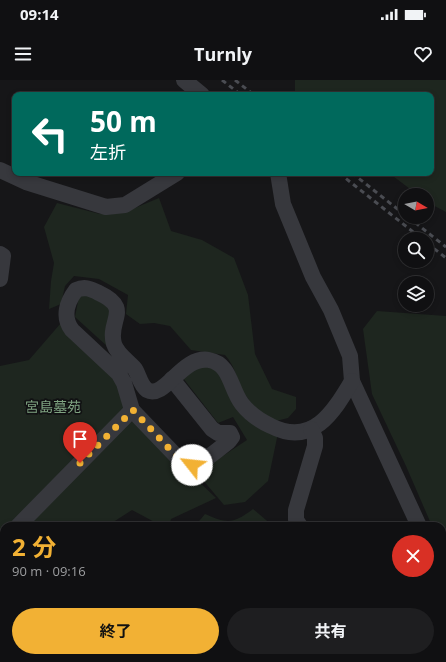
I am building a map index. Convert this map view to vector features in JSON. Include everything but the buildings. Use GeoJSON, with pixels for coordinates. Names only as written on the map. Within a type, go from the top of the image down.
{"type":"FeatureCollection","features":[{"type":"Feature","properties":{"kind":"street"},"geometry":{"type":"LineString","coordinates":[[184,80],[198,92]]}},
{"type":"Feature","properties":{"kind":"street"},"geometry":{"type":"LineString","coordinates":[[0,170],[12,176]]}},
{"type":"Feature","properties":{"kind":"street"},"geometry":{"type":"LineString","coordinates":[[13,176],[26,182],[106,207],[125,205],[172,176]]}},
{"type":"Feature","properties":{"kind":"street"},"geometry":{"type":"LineString","coordinates":[[278,176],[283,204],[313,277],[331,310],[350,356],[352,382],[417,522]]}},
{"type":"Feature","properties":{"kind":"street"},"geometry":{"type":"LineString","coordinates":[[0,254],[3,256],[0,279]]}},
{"type":"Feature","properties":{"kind":"street"},"geometry":{"type":"LineString","coordinates":[[172,379],[214,432],[230,433],[232,437],[229,441],[199,462],[192,465],[186,464],[180,460],[132,410],[124,383],[119,374],[72,330],[68,324],[66,316],[67,308],[76,290],[82,287],[89,288],[114,302],[117,307],[113,335],[115,347],[134,369],[147,390],[156,391],[163,388],[172,379],[191,362],[210,360],[225,370],[239,399],[258,419],[286,432],[295,433],[311,429],[321,422],[338,406],[352,382]]}},
{"type":"Feature","properties":{"kind":"street"},"geometry":{"type":"LineString","coordinates":[[22,522],[132,410]]}},
{"type":"Feature","properties":{"kind":"street"},"geometry":{"type":"LineString","coordinates":[[297,522],[296,510],[316,442],[311,429]]}},
{"type":"Feature","properties":{"kind":"green space"},"geometry":{"type":"Polygon","coordinates":[[[295,80],[446,80],[446,212],[434,206],[434,188],[409,188],[393,176],[434,176],[434,92],[295,92],[295,80]]]}},
{"type":"Feature","properties":{"kind":"green space"},"geometry":{"type":"Polygon","coordinates":[[[159,198],[171,231],[202,240],[234,258],[248,295],[255,354],[272,389],[296,397],[296,409],[288,418],[272,422],[255,407],[245,394],[229,360],[225,355],[191,350],[170,326],[154,323],[140,324],[126,314],[128,295],[99,279],[74,276],[65,286],[61,304],[49,309],[54,263],[44,227],[57,203],[100,214],[130,210],[159,198]]]}},
{"type":"Feature","properties":{"kind":"green space"},"geometry":{"type":"Polygon","coordinates":[[[80,291],[107,301],[113,311],[107,346],[75,317],[80,291]]]}},
{"type":"Feature","properties":{"kind":"green space"},"geometry":{"type":"Polygon","coordinates":[[[377,311],[446,316],[446,522],[430,522],[372,394],[363,329],[377,311]]]}},
{"type":"Feature","properties":{"kind":"green space","name":"宮島墓苑"},"geometry":{"type":"Polygon","coordinates":[[[61,323],[118,380],[127,405],[17,522],[0,522],[0,366],[29,360],[61,323]]]}},
{"type":"Feature","properties":{"kind":"green space"},"geometry":{"type":"Polygon","coordinates":[[[210,366],[226,375],[278,433],[268,481],[245,502],[224,505],[197,473],[247,440],[233,417],[218,423],[183,378],[194,368],[210,366]]]}},
{"type":"Feature","properties":{"kind":"green space","name":"宮島墓苑"},"geometry":{"type":"Polygon","coordinates":[[[135,421],[216,498],[171,519],[170,522],[154,522],[132,510],[113,522],[29,522],[125,424],[135,421]]]}},
{"type":"Feature","properties":{"kind":"green space"},"geometry":{"type":"Polygon","coordinates":[[[253,509],[268,522],[198,522],[205,514],[225,521],[240,518],[253,509]]]}},
{"type":"Feature","properties":{"kind":"railway"},"geometry":{"type":"LineString","coordinates":[[222,80],[237,92]]}},
{"type":"Feature","properties":{"kind":"railway"},"geometry":{"type":"LineString","coordinates":[[235,80],[250,92]]}},
{"type":"Feature","properties":{"kind":"railway"},"geometry":{"type":"LineString","coordinates":[[343,176],[413,232]]}},
{"type":"Feature","properties":{"kind":"railway"},"geometry":{"type":"LineString","coordinates":[[356,176],[398,209]]}},
{"type":"Feature","properties":{"kind":"railway"},"geometry":{"type":"LineString","coordinates":[[417,224],[446,247]]}},
{"type":"Feature","properties":{"kind":"railway"},"geometry":{"type":"LineString","coordinates":[[434,249],[446,258]]}},
{"type":"Feature","properties":{"kind":"route"},"geometry":{"type":"LineString","coordinates":[[80,463],[133,410],[180,460],[186,464],[192,465]]}}]}
